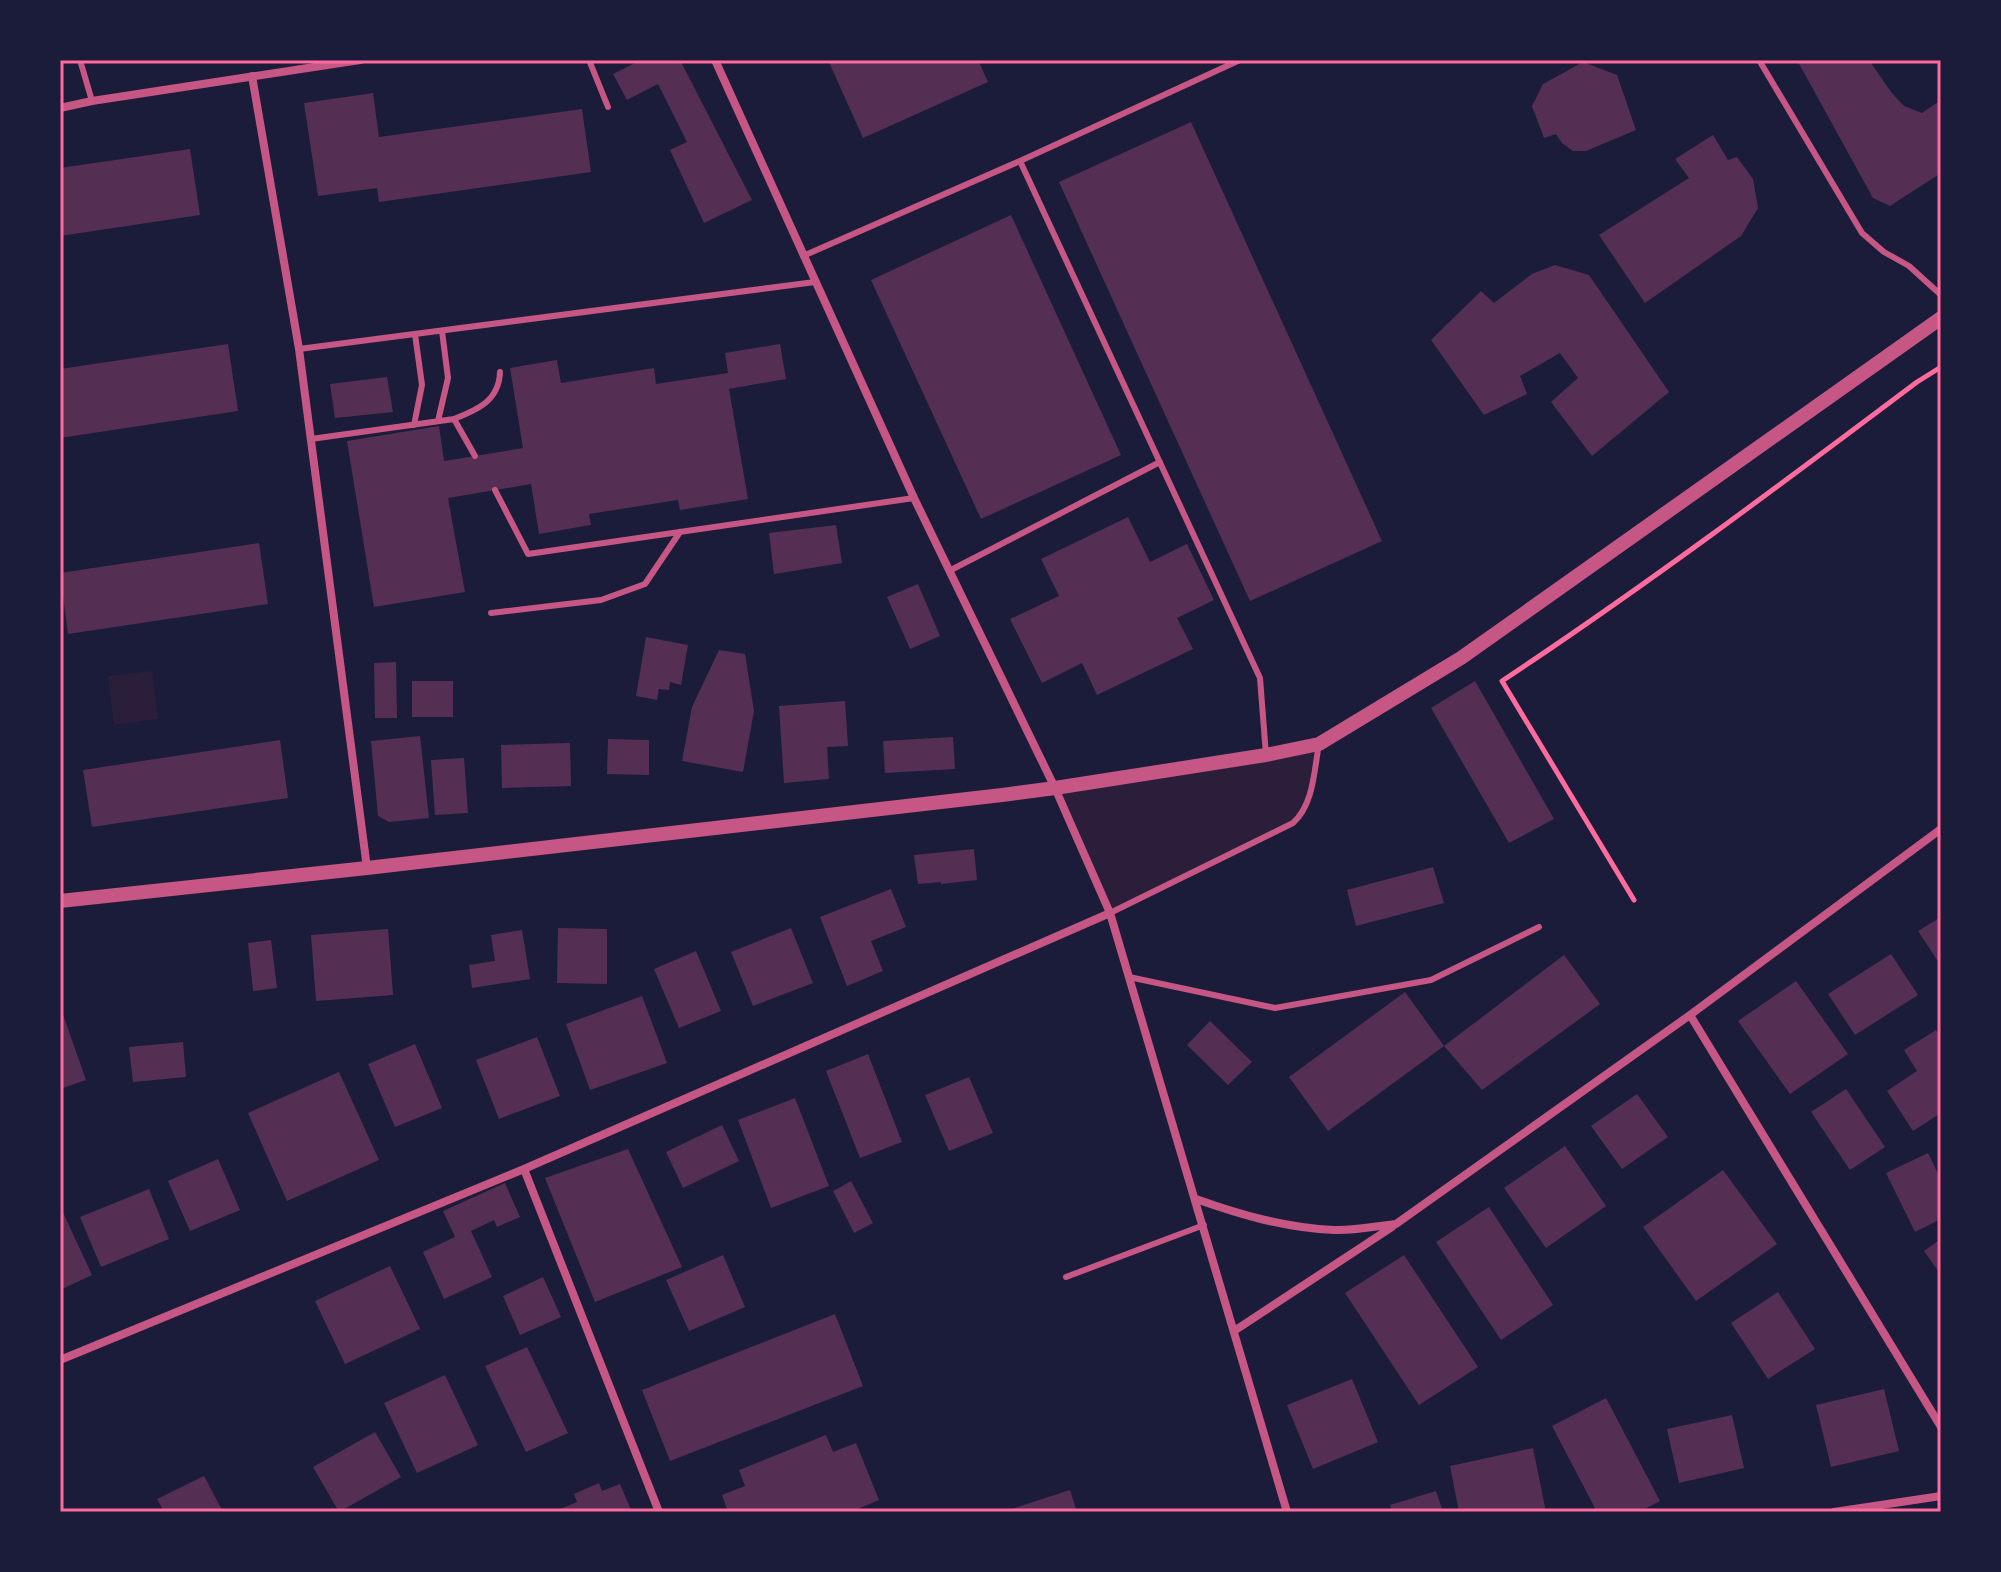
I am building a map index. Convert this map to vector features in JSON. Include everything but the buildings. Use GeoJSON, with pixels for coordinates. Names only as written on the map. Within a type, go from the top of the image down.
{"type":"FeatureCollection","features":[{"type":"Feature","properties":{"kind":"street"},"geometry":{"type":"LineString","coordinates":[[60,108],[360,60]]}},
{"type":"Feature","properties":{"kind":"street"},"geometry":{"type":"LineString","coordinates":[[715,60],[914,498],[1055,788],[1110,913],[1287,1512]]}},
{"type":"Feature","properties":{"kind":"street"},"geometry":{"type":"LineString","coordinates":[[252,76],[299,349],[367,868]]}},
{"type":"Feature","properties":{"kind":"street"},"geometry":{"type":"LineString","coordinates":[[60,901],[1055,788],[1319,744],[1461,658],[1941,318]]}},
{"type":"Feature","properties":{"kind":"street"},"geometry":{"type":"LineString","coordinates":[[1234,1331],[1396,1224],[1690,1015],[1941,829]]}},
{"type":"Feature","properties":{"kind":"street"},"geometry":{"type":"LineString","coordinates":[[60,1360],[524,1169],[1110,913]]}},
{"type":"Feature","properties":{"kind":"street"},"geometry":{"type":"LineString","coordinates":[[1690,1015],[1941,1427]]}},
{"type":"Feature","properties":{"kind":"street"},"geometry":{"type":"LineString","coordinates":[[524,1169],[659,1512]]}},
{"type":"Feature","properties":{"kind":"street"},"geometry":{"type":"LineString","coordinates":[[1196,1199],[1248,1217],[1337,1231],[1396,1224]]}},
{"type":"Feature","properties":{"kind":"street"},"geometry":{"type":"LineString","coordinates":[[1834,1512],[1941,1496]]}},
{"type":"Feature","properties":{"kind":"lane"},"geometry":{"type":"LineString","coordinates":[[80,60],[92,101]]}},
{"type":"Feature","properties":{"kind":"lane"},"geometry":{"type":"LineString","coordinates":[[589,60],[608,107]]}},
{"type":"Feature","properties":{"kind":"lane"},"geometry":{"type":"LineString","coordinates":[[803,256],[1240,60]]}},
{"type":"Feature","properties":{"kind":"lane"},"geometry":{"type":"LineString","coordinates":[[1759,60],[1862,233],[1884,252],[1909,266],[1941,295]]}},
{"type":"Feature","properties":{"kind":"lane"},"geometry":{"type":"LineString","coordinates":[[1020,161],[1260,678],[1266,755]]}},
{"type":"Feature","properties":{"kind":"lane"},"geometry":{"type":"LineString","coordinates":[[299,349],[815,282]]}},
{"type":"Feature","properties":{"kind":"lane"},"geometry":{"type":"LineString","coordinates":[[438,421],[448,378],[442,331]]}},
{"type":"Feature","properties":{"kind":"lane"},"geometry":{"type":"LineString","coordinates":[[414,425],[422,385],[415,334]]}},
{"type":"Feature","properties":{"kind":"lane"},"geometry":{"type":"LineString","coordinates":[[311,439],[454,419],[476,410],[490,399],[499,384],[500,372]]}},
{"type":"Feature","properties":{"kind":"lane"},"geometry":{"type":"LineString","coordinates":[[454,419],[475,456]]}},
{"type":"Feature","properties":{"kind":"lane"},"geometry":{"type":"LineString","coordinates":[[949,571],[1160,462]]}},
{"type":"Feature","properties":{"kind":"lane"},"geometry":{"type":"LineString","coordinates":[[495,490],[528,554],[914,498]]}},
{"type":"Feature","properties":{"kind":"lane"},"geometry":{"type":"LineString","coordinates":[[491,613],[601,600],[645,584],[680,532]]}},
{"type":"Feature","properties":{"kind":"lane"},"geometry":{"type":"LineString","coordinates":[[1110,913],[1293,823],[1302,815],[1307,804],[1319,744]]}},
{"type":"Feature","properties":{"kind":"lane"},"geometry":{"type":"LineString","coordinates":[[1129,977],[1275,1008],[1431,980],[1539,927]]}},
{"type":"Feature","properties":{"kind":"lane"},"geometry":{"type":"LineString","coordinates":[[1066,1277],[1204,1225]]}},
{"type":"Feature","properties":{"kind":"path"},"geometry":{"type":"LineString","coordinates":[[1634,900],[1502,681],[1701,544],[1941,367]]}},
{"type":"Feature","properties":{"kind":"shaded area"},"geometry":{"type":"Polygon","coordinates":[[[152,671],[158,719],[114,725],[108,676],[152,671]]]}},
{"type":"Feature","properties":{"kind":"shaded area"},"geometry":{"type":"Polygon","coordinates":[[[1319,744],[1302,815],[1110,913],[1055,788],[1319,744]]]}}]}
